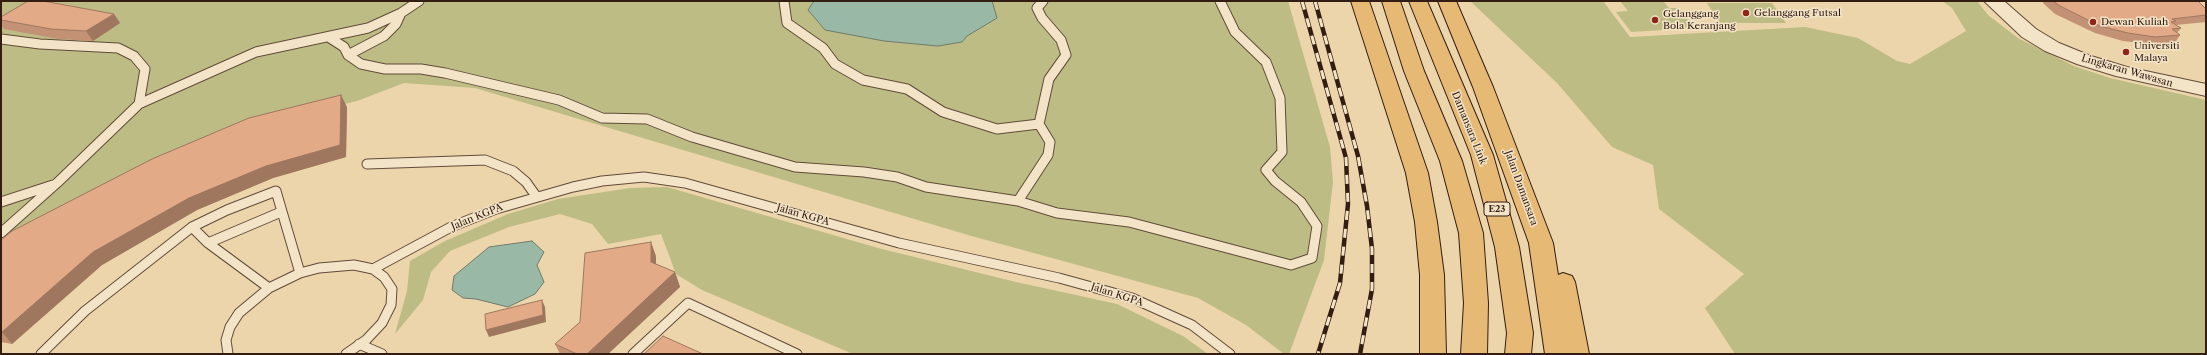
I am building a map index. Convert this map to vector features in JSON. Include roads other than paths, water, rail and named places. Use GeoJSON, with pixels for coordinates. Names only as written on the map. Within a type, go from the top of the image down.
{"type":"FeatureCollection","features":[{"type":"Feature","properties":{"kind":"main road"},"geometry":{"type":"LineString","coordinates":[[1360,1],[1417,173],[1426,222],[1432,275],[1433,354]]}},
{"type":"Feature","properties":{"kind":"main road"},"geometry":{"type":"LineString","coordinates":[[1391,1],[1414,71],[1451,161],[1471,233],[1476,303],[1474,354]]}},
{"type":"Feature","properties":{"kind":"main road","name":"Damansara Link"},"geometry":{"type":"LineString","coordinates":[[1418,1],[1446,72],[1482,155],[1506,247],[1520,333],[1518,354]]}},
{"type":"Feature","properties":{"kind":"main road","name":"Jalan Damansara"},"geometry":{"type":"LineString","coordinates":[[1447,1],[1483,87],[1541,243],[1558,354]]}},
{"type":"Feature","properties":{"kind":"main road"},"geometry":{"type":"LineString","coordinates":[[1483,87],[1557,248],[1576,354]]}},
{"type":"Feature","properties":{"kind":"street","name":"Lingkaran Wawasan"},"geometry":{"type":"LineString","coordinates":[[1993,1],[2029,33],[2058,50],[2123,72],[2206,90]]}},
{"type":"Feature","properties":{"kind":"lane"},"geometry":{"type":"LineString","coordinates":[[1,233],[56,184],[139,104],[256,52],[277,46],[330,38],[368,28],[401,13],[419,1]]}},
{"type":"Feature","properties":{"kind":"lane"},"geometry":{"type":"LineString","coordinates":[[784,1],[788,23],[823,48],[835,64],[863,80],[907,89],[943,112],[997,129],[1039,124]]}},
{"type":"Feature","properties":{"kind":"lane"},"geometry":{"type":"LineString","coordinates":[[1018,201],[1048,155],[1050,142],[1039,124],[1049,79],[1066,55],[1061,40],[1042,18],[1037,8],[1043,1]]}},
{"type":"Feature","properties":{"kind":"lane"},"geometry":{"type":"LineString","coordinates":[[330,38],[344,47],[348,55],[361,64],[373,67],[445,73],[559,100],[602,118],[647,119],[692,136],[795,167],[864,172],[897,177],[926,187],[1018,201],[1057,213],[1129,222],[1291,265],[1312,258],[1317,226],[1301,202],[1275,181],[1266,170],[1282,152],[1280,98],[1266,62],[1235,32],[1220,1]]}},
{"type":"Feature","properties":{"kind":"lane"},"geometry":{"type":"LineString","coordinates":[[348,55],[384,36],[396,24],[401,13]]}},
{"type":"Feature","properties":{"kind":"lane"},"geometry":{"type":"LineString","coordinates":[[1,39],[40,44],[118,48],[134,56],[145,69],[139,104]]}},
{"type":"Feature","properties":{"kind":"lane"},"geometry":{"type":"LineString","coordinates":[[367,164],[485,160],[513,171],[526,182],[536,196]]}},
{"type":"Feature","properties":{"kind":"lane","name":"Jalan KGPA"},"geometry":{"type":"LineString","coordinates":[[372,269],[451,227],[496,209],[536,196],[602,181],[644,177],[685,183],[769,205],[899,243],[1059,278],[1132,298],[1192,325],[1230,354]]}},
{"type":"Feature","properties":{"kind":"lane"},"geometry":{"type":"LineString","coordinates":[[1,202],[56,184]]}},
{"type":"Feature","properties":{"kind":"lane"},"geometry":{"type":"LineString","coordinates":[[41,354],[85,311],[192,227],[227,210],[276,191],[300,273]]}},
{"type":"Feature","properties":{"kind":"lane"},"geometry":{"type":"LineString","coordinates":[[208,242],[281,212]]}},
{"type":"Feature","properties":{"kind":"lane"},"geometry":{"type":"LineString","coordinates":[[192,227],[208,242],[269,288]]}},
{"type":"Feature","properties":{"kind":"lane"},"geometry":{"type":"LineString","coordinates":[[227,353],[226,340],[230,327],[239,313],[269,288],[300,273],[338,265],[354,265],[372,269],[384,277],[392,289],[391,305],[382,323],[346,354]]}},
{"type":"Feature","properties":{"kind":"lane"},"geometry":{"type":"LineString","coordinates":[[633,354],[688,303],[797,354]]}},
{"type":"Feature","properties":{"kind":"lane"},"geometry":{"type":"LineString","coordinates":[[359,344],[382,354]]}},
{"type":"Feature","properties":{"kind":"railway"},"geometry":{"type":"LineString","coordinates":[[1302,1],[1346,158],[1348,204],[1340,283],[1318,354]]}},
{"type":"Feature","properties":{"kind":"railway"},"geometry":{"type":"LineString","coordinates":[[1315,1],[1358,156],[1367,206],[1372,249],[1372,289],[1360,354]]}},
{"type":"Feature","properties":{"kind":"place","name":"Gelanggang Futsal"},"geometry":{"type":"Point","coordinates":[1746,13]}},
{"type":"Feature","properties":{"kind":"place","name":"Gelanggang Bola Keranjang"},"geometry":{"type":"Point","coordinates":[1655,20]}},
{"type":"Feature","properties":{"kind":"place","name":"Dewan Kuliah"},"geometry":{"type":"Point","coordinates":[2093,22]}},
{"type":"Feature","properties":{"kind":"place","name":"Universiti Malaya"},"geometry":{"type":"Point","coordinates":[2126,52]}}]}
